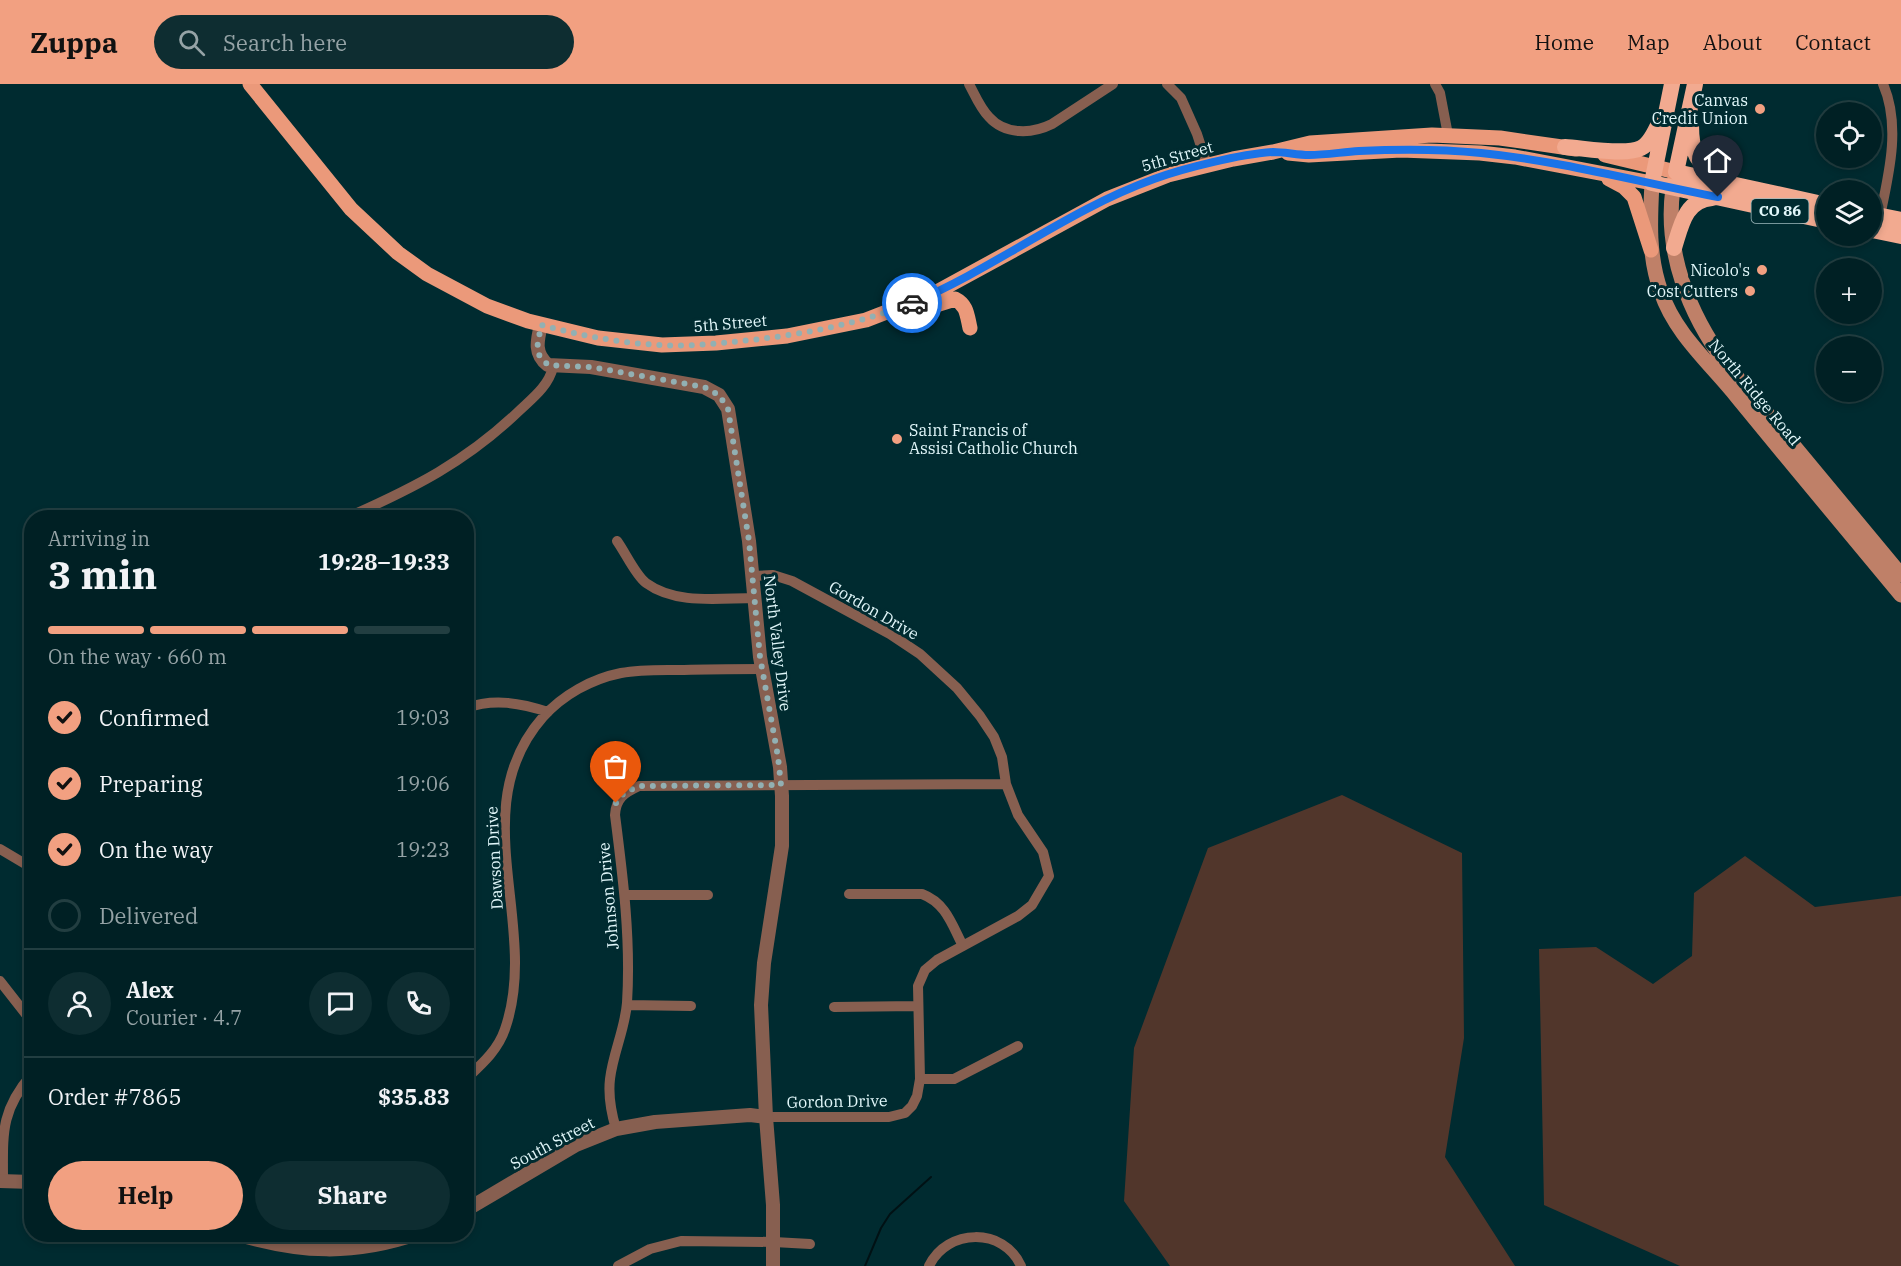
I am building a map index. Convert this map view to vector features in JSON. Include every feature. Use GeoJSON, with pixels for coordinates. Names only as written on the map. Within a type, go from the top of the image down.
{"type":"FeatureCollection","features":[{"type":"Feature","properties":{"kind":"highway"},"geometry":{"type":"LineString","coordinates":[[1654,176],[1672,84]]}},
{"type":"Feature","properties":{"kind":"highway"},"geometry":{"type":"LineString","coordinates":[[1675,180],[1694,86]]}},
{"type":"Feature","properties":{"kind":"highway","name":"CO 86"},"geometry":{"type":"LineString","coordinates":[[1694,86],[1691,133],[1695,154],[1704,168],[1737,194],[1816,218]]}},
{"type":"Feature","properties":{"kind":"highway"},"geometry":{"type":"LineString","coordinates":[[1565,147],[1619,152],[1641,148],[1652,138],[1668,104]]}},
{"type":"Feature","properties":{"kind":"highway","name":"5th Street"},"geometry":{"type":"LineString","coordinates":[[1654,176],[1737,194]]}},
{"type":"Feature","properties":{"kind":"highway"},"geometry":{"type":"LineString","coordinates":[[1674,248],[1686,214],[1694,204],[1710,198],[1737,194]]}},
{"type":"Feature","properties":{"kind":"highway","name":"CO 86"},"geometry":{"type":"LineString","coordinates":[[1737,194],[1816,204]]}},
{"type":"Feature","properties":{"kind":"highway"},"geometry":{"type":"LineString","coordinates":[[1882,220],[1901,220]]}},
{"type":"Feature","properties":{"kind":"highway"},"geometry":{"type":"LineString","coordinates":[[1882,224],[1901,236]]}},
{"type":"Feature","properties":{"kind":"main road","name":"5th Street"},"geometry":{"type":"LineString","coordinates":[[250,84],[351,209],[398,253],[427,274],[487,306],[541,325],[622,342],[662,345],[689,345],[787,336],[842,326],[878,316],[964,279],[1107,199],[1153,180],[1207,165],[1310,143],[1448,135],[1500,138],[1586,151],[1654,176]]}},
{"type":"Feature","properties":{"kind":"main road"},"geometry":{"type":"LineString","coordinates":[[1333,153],[1376,144],[1439,142],[1447,139],[1448,135]]}},
{"type":"Feature","properties":{"kind":"main road"},"geometry":{"type":"LineString","coordinates":[[1455,152],[1460,146],[1476,144],[1586,151]]}},
{"type":"Feature","properties":{"kind":"main road","name":"5th Street"},"geometry":{"type":"LineString","coordinates":[[1273,152],[1309,155],[1401,150],[1455,152],[1515,157],[1596,172],[1654,176]]}},
{"type":"Feature","properties":{"kind":"main road"},"geometry":{"type":"LineString","coordinates":[[1596,172],[1624,187],[1634,197],[1651,250]]}},
{"type":"Feature","properties":{"kind":"main road","name":"North Ridge Road"},"geometry":{"type":"LineString","coordinates":[[1654,176],[1651,250],[1661,292],[1669,310],[1690,343],[1737,396],[1901,595]]}},
{"type":"Feature","properties":{"kind":"main road","name":"North Ridge Road"},"geometry":{"type":"LineString","coordinates":[[1675,180],[1671,219],[1674,248],[1684,288],[1709,340],[1726,364],[1901,575]]}},
{"type":"Feature","properties":{"kind":"main road"},"geometry":{"type":"LineString","coordinates":[[878,316],[913,313],[955,299],[967,310],[970,328]]}},
{"type":"Feature","properties":{"kind":"street"},"geometry":{"type":"LineString","coordinates":[[969,84],[987,116],[1004,128],[1024,132],[1042,129],[1052,124],[1113,84]]}},
{"type":"Feature","properties":{"kind":"street"},"geometry":{"type":"LineString","coordinates":[[1167,84],[1181,98],[1197,134],[1207,165]]}},
{"type":"Feature","properties":{"kind":"street"},"geometry":{"type":"LineString","coordinates":[[1435,84],[1440,93],[1448,135]]}},
{"type":"Feature","properties":{"kind":"street"},"geometry":{"type":"LineString","coordinates":[[1882,188],[1894,132],[1892,113],[1883,84]]}},
{"type":"Feature","properties":{"kind":"street"},"geometry":{"type":"LineString","coordinates":[[363,510],[411,488],[464,458],[505,424],[541,389],[553,367],[545,363],[538,352],[537,339],[541,325]]}},
{"type":"Feature","properties":{"kind":"street","name":"North Valley Drive"},"geometry":{"type":"LineString","coordinates":[[553,367],[597,368],[696,386],[719,395],[728,409],[753,576],[762,669],[781,785],[782,846],[766,953],[761,1034],[774,1242],[773,1266]]}},
{"type":"Feature","properties":{"kind":"street"},"geometry":{"type":"LineString","coordinates":[[618,541],[644,582],[670,595],[698,598],[754,598]]}},
{"type":"Feature","properties":{"kind":"street","name":"Gordon Drive"},"geometry":{"type":"LineString","coordinates":[[753,576],[773,575],[792,581],[890,634],[920,654],[957,688],[994,737],[1002,757],[1006,784],[1018,814],[1043,852],[1049,876],[1032,905],[1018,916],[937,960],[925,970],[918,986],[920,1079],[917,1096],[905,1113],[889,1117],[766,1117]]}},
{"type":"Feature","properties":{"kind":"street","name":"Dawson Drive"},"geometry":{"type":"LineString","coordinates":[[474,1071],[496,1048],[510,1010],[514,984],[515,950],[507,878],[506,793],[513,765],[534,728],[562,700],[582,687],[618,674],[651,670],[762,669]]}},
{"type":"Feature","properties":{"kind":"street"},"geometry":{"type":"LineString","coordinates":[[474,705],[506,702],[548,712]]}},
{"type":"Feature","properties":{"kind":"street","name":"Johnson Drive"},"geometry":{"type":"LineString","coordinates":[[616,1129],[610,1099],[610,1077],[622,1035],[627,1005],[629,962],[625,895],[615,815],[616,803],[624,793],[639,786],[1006,784]]}},
{"type":"Feature","properties":{"kind":"street"},"geometry":{"type":"LineString","coordinates":[[0,849],[24,863]]}},
{"type":"Feature","properties":{"kind":"street"},"geometry":{"type":"LineString","coordinates":[[849,894],[922,894],[933,898],[944,908],[963,946]]}},
{"type":"Feature","properties":{"kind":"street"},"geometry":{"type":"LineString","coordinates":[[625,895],[708,895]]}},
{"type":"Feature","properties":{"kind":"street"},"geometry":{"type":"LineString","coordinates":[[0,981],[24,1012]]}},
{"type":"Feature","properties":{"kind":"street"},"geometry":{"type":"LineString","coordinates":[[627,1005],[691,1006]]}},
{"type":"Feature","properties":{"kind":"street"},"geometry":{"type":"LineString","coordinates":[[834,1007],[918,1006]]}},
{"type":"Feature","properties":{"kind":"street"},"geometry":{"type":"LineString","coordinates":[[920,1079],[954,1078],[1018,1046]]}},
{"type":"Feature","properties":{"kind":"street"},"geometry":{"type":"LineString","coordinates":[[24,1083],[18,1089],[6,1113],[1,1181],[24,1182]]}},
{"type":"Feature","properties":{"kind":"street","name":"South Street"},"geometry":{"type":"LineString","coordinates":[[474,1205],[576,1145],[616,1129],[655,1122],[750,1115],[766,1117]]}},
{"type":"Feature","properties":{"kind":"street"},"geometry":{"type":"LineString","coordinates":[[929,1266],[950,1242],[971,1236],[984,1237],[1005,1246],[1013,1253],[1021,1266]]}},
{"type":"Feature","properties":{"kind":"street"},"geometry":{"type":"LineString","coordinates":[[618,1266],[650,1249],[681,1241],[810,1244]]}},
{"type":"Feature","properties":{"kind":"street"},"geometry":{"type":"LineString","coordinates":[[264,1242],[278,1246],[326,1251],[372,1247],[387,1242]]}},
{"type":"Feature","properties":{"kind":"shaded area"},"geometry":{"type":"Polygon","coordinates":[[[1342,795],[1462,853],[1464,1038],[1445,1157],[1515,1266],[1170,1266],[1124,1201],[1134,1048],[1208,848],[1342,795]]]}},
{"type":"Feature","properties":{"kind":"shaded area"},"geometry":{"type":"Polygon","coordinates":[[[1745,856],[1815,907],[1901,896],[1901,1266],[1680,1266],[1544,1205],[1539,949],[1596,947],[1653,984],[1692,956],[1694,893],[1745,856]]]}},
{"type":"Feature","properties":{"kind":"waterway"},"geometry":{"type":"LineString","coordinates":[[865,1266],[881,1228],[890,1214],[931,1177]]}},
{"type":"Feature","properties":{"kind":"way so far"},"geometry":{"type":"LineString","coordinates":[[616,803],[624,793],[639,786],[781,785],[760,657],[744,507],[728,409],[719,395],[704,387],[583,366],[553,367],[545,363],[537,349],[541,325],[622,342],[689,345],[748,341],[815,332],[866,320],[912,303]]}},
{"type":"Feature","properties":{"kind":"place","name":"Canvas Credit Union"},"geometry":{"type":"Point","coordinates":[1760,109]}},
{"type":"Feature","properties":{"kind":"place","name":"Nicolo's"},"geometry":{"type":"Point","coordinates":[1762,270]}},
{"type":"Feature","properties":{"kind":"place","name":"Cost Cutters"},"geometry":{"type":"Point","coordinates":[1750,291]}},
{"type":"Feature","properties":{"kind":"place","name":"Saint Francis of Assisi Catholic Church"},"geometry":{"type":"Point","coordinates":[897,439]}},
{"type":"Feature","properties":{"kind":"route"},"geometry":{"type":"LineString","coordinates":[[912,303],[970,275],[1083,211],[1128,190],[1187,170],[1273,152],[1309,155],[1401,150],[1480,153],[1515,157],[1718,197]]}}]}
